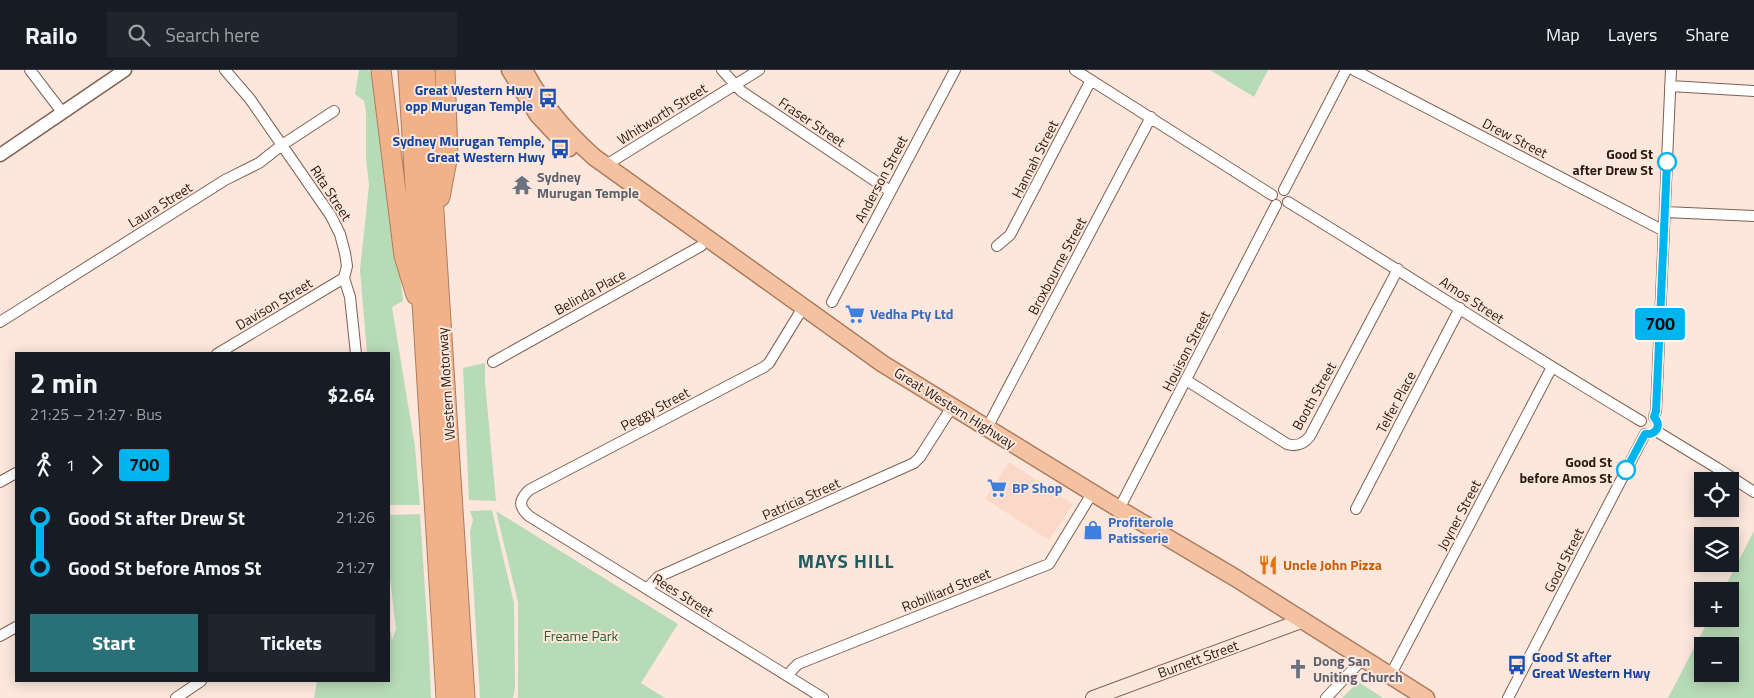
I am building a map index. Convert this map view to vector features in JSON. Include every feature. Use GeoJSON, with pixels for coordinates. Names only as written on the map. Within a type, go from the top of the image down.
{"type":"FeatureCollection","features":[{"type":"Feature","properties":{"kind":"highway"},"geometry":{"type":"LineString","coordinates":[[381,70],[404,256],[425,325]]}},
{"type":"Feature","properties":{"kind":"highway","name":"Western Motorway"},"geometry":{"type":"LineString","coordinates":[[408,70],[425,325],[446,698]]}},
{"type":"Feature","properties":{"kind":"highway","name":"Western Motorway"},"geometry":{"type":"LineString","coordinates":[[425,70],[465,698]]}},
{"type":"Feature","properties":{"kind":"highway"},"geometry":{"type":"LineString","coordinates":[[435,225],[448,155],[445,70]]}},
{"type":"Feature","properties":{"kind":"highway","name":"Great Western Highway"},"geometry":{"type":"LineString","coordinates":[[510,70],[538,115],[558,138],[583,161],[884,374],[1088,500],[1426,698]]}},
{"type":"Feature","properties":{"kind":"highway","name":"Great Western Highway"},"geometry":{"type":"LineString","coordinates":[[524,70],[538,95],[563,127],[583,147],[883,364],[1120,509],[1297,622],[1357,665],[1408,698]]}},
{"type":"Feature","properties":{"kind":"main road","name":"Burnett Street"},"geometry":{"type":"LineString","coordinates":[[1093,698],[1297,622]]}},
{"type":"Feature","properties":{"kind":"street"},"geometry":{"type":"LineString","coordinates":[[30,70],[62,112]]}},
{"type":"Feature","properties":{"kind":"street"},"geometry":{"type":"LineString","coordinates":[[0,155],[125,70]]}},
{"type":"Feature","properties":{"kind":"street","name":"Rita Street"},"geometry":{"type":"LineString","coordinates":[[225,70],[250,98],[338,229],[347,266],[344,278],[350,297],[356,352]]}},
{"type":"Feature","properties":{"kind":"street","name":"Fraser Street"},"geometry":{"type":"LineString","coordinates":[[722,70],[741,91],[890,191]]}},
{"type":"Feature","properties":{"kind":"street","name":"Whitworth Street"},"geometry":{"type":"LineString","coordinates":[[606,165],[759,70]]}},
{"type":"Feature","properties":{"kind":"street","name":"Anderson Street"},"geometry":{"type":"LineString","coordinates":[[832,302],[955,70]]}},
{"type":"Feature","properties":{"kind":"street"},"geometry":{"type":"LineString","coordinates":[[1075,70],[1272,194]]}},
{"type":"Feature","properties":{"kind":"street"},"geometry":{"type":"LineString","coordinates":[[1284,190],[1346,70]]}},
{"type":"Feature","properties":{"kind":"street","name":"Drew Street"},"geometry":{"type":"LineString","coordinates":[[1354,70],[1664,231]]}},
{"type":"Feature","properties":{"kind":"street"},"geometry":{"type":"LineString","coordinates":[[1654,417],[1656,411],[1671,70]]}},
{"type":"Feature","properties":{"kind":"street","name":"Hannah Street"},"geometry":{"type":"LineString","coordinates":[[997,246],[1010,235],[1091,80]]}},
{"type":"Feature","properties":{"kind":"street"},"geometry":{"type":"LineString","coordinates":[[1670,86],[1754,91]]}},
{"type":"Feature","properties":{"kind":"street","name":"Laura Street"},"geometry":{"type":"LineString","coordinates":[[0,322],[225,180],[259,163],[282,145],[334,111]]}},
{"type":"Feature","properties":{"kind":"street","name":"Broxbourne Street"},"geometry":{"type":"LineString","coordinates":[[987,428],[1151,117]]}},
{"type":"Feature","properties":{"kind":"street"},"geometry":{"type":"LineString","coordinates":[[1272,194],[1276,190],[1284,190]]}},
{"type":"Feature","properties":{"kind":"street"},"geometry":{"type":"LineString","coordinates":[[1272,194],[1273,202],[1276,205],[1284,205],[1288,202],[1289,196],[1284,190]]}},
{"type":"Feature","properties":{"kind":"street","name":"Amos Street"},"geometry":{"type":"LineString","coordinates":[[1288,202],[1641,421]]}},
{"type":"Feature","properties":{"kind":"street","name":"Houison Street"},"geometry":{"type":"LineString","coordinates":[[1120,509],[1276,205]]}},
{"type":"Feature","properties":{"kind":"street"},"geometry":{"type":"LineString","coordinates":[[1665,212],[1754,216]]}},
{"type":"Feature","properties":{"kind":"street","name":"Belinda Place"},"geometry":{"type":"LineString","coordinates":[[494,362],[701,246]]}},
{"type":"Feature","properties":{"kind":"street","name":"Booth Street"},"geometry":{"type":"LineString","coordinates":[[1186,380],[1287,444],[1303,443],[1310,436],[1398,269]]}},
{"type":"Feature","properties":{"kind":"street","name":"Davison Street"},"geometry":{"type":"LineString","coordinates":[[220,352],[344,278]]}},
{"type":"Feature","properties":{"kind":"street","name":"Telfer Place"},"geometry":{"type":"LineString","coordinates":[[1356,509],[1460,308]]}},
{"type":"Feature","properties":{"kind":"street","name":"Peggy Street"},"geometry":{"type":"LineString","coordinates":[[529,516],[523,511],[521,505],[522,496],[530,490],[764,367],[799,314]]}},
{"type":"Feature","properties":{"kind":"street","name":"Joyner Street"},"geometry":{"type":"LineString","coordinates":[[1390,676],[1552,367]]}},
{"type":"Feature","properties":{"kind":"street","name":"Patricia Street"},"geometry":{"type":"LineString","coordinates":[[647,589],[658,577],[914,463],[920,457],[948,413]]}},
{"type":"Feature","properties":{"kind":"street"},"geometry":{"type":"LineString","coordinates":[[1646,416],[1654,417],[1658,423],[1656,431],[1652,434],[1645,434],[1640,428],[1641,421],[1646,416]]}},
{"type":"Feature","properties":{"kind":"street"},"geometry":{"type":"LineString","coordinates":[[1656,431],[1754,492]]}},
{"type":"Feature","properties":{"kind":"street","name":"Good Street"},"geometry":{"type":"LineString","coordinates":[[1508,698],[1645,434]]}},
{"type":"Feature","properties":{"kind":"street"},"geometry":{"type":"LineString","coordinates":[[0,482],[15,474]]}},
{"type":"Feature","properties":{"kind":"street","name":"Robilliard Street"},"geometry":{"type":"LineString","coordinates":[[788,676],[798,664],[1049,564],[1088,500]]}},
{"type":"Feature","properties":{"kind":"street","name":"Rees Street"},"geometry":{"type":"LineString","coordinates":[[529,516],[823,698]]}},
{"type":"Feature","properties":{"kind":"street"},"geometry":{"type":"LineString","coordinates":[[0,636],[15,628]]}},
{"type":"Feature","properties":{"kind":"street"},"geometry":{"type":"LineString","coordinates":[[1326,698],[1357,665]]}},
{"type":"Feature","properties":{"kind":"street"},"geometry":{"type":"LineString","coordinates":[[176,698],[200,682]]}},
{"type":"Feature","properties":{"kind":"shaded area"},"geometry":{"type":"Polygon","coordinates":[[[1009,462],[1073,504],[1049,540],[985,499],[1009,462]]]}},
{"type":"Feature","properties":{"kind":"green space"},"geometry":{"type":"Polygon","coordinates":[[[359,70],[368,70],[371,72],[382,126],[403,301],[392,307],[415,447],[420,505],[390,505],[390,352],[367,352],[360,270],[369,185],[366,159],[366,111],[364,101],[355,94],[359,70]]]}},
{"type":"Feature","properties":{"kind":"green space"},"geometry":{"type":"Polygon","coordinates":[[[1210,70],[1268,70],[1254,97],[1210,70]]]}},
{"type":"Feature","properties":{"kind":"green space"},"geometry":{"type":"Polygon","coordinates":[[[485,363],[485,382],[496,501],[469,500],[463,368],[485,363]]]}},
{"type":"Feature","properties":{"kind":"green space"},"geometry":{"type":"Polygon","coordinates":[[[492,510],[514,603],[515,687],[513,698],[480,698],[470,531],[473,520],[470,511],[492,510]]]}},
{"type":"Feature","properties":{"kind":"green space","name":"Freame Park"},"geometry":{"type":"Polygon","coordinates":[[[496,511],[678,624],[641,683],[665,698],[518,698],[518,602],[496,511]]]}},
{"type":"Feature","properties":{"kind":"green space"},"geometry":{"type":"Polygon","coordinates":[[[420,514],[431,698],[314,698],[317,682],[390,682],[390,632],[392,640],[396,629],[390,578],[390,515],[420,514]]]}},
{"type":"Feature","properties":{"kind":"green space"},"geometry":{"type":"Polygon","coordinates":[[[1754,531],[1754,698],[1668,698],[1694,648],[1694,682],[1739,682],[1739,637],[1700,637],[1705,627],[1739,627],[1739,582],[1728,582],[1733,572],[1739,572],[1739,560],[1754,531]]]}},
{"type":"Feature","properties":{"kind":"green space"},"geometry":{"type":"Polygon","coordinates":[[[1358,682],[1360,683],[1383,698],[1342,698],[1358,682]]]}},
{"type":"Feature","properties":{"kind":"bus line","name":"700"},"geometry":{"type":"LineString","coordinates":[[1626,470],[1645,434],[1652,434],[1658,426],[1654,417],[1656,411],[1667,162]]}},
{"type":"Feature","properties":{"kind":"place","name":"Great Western Hwy opp Murugan Temple"},"geometry":{"type":"Point","coordinates":[548,98]}},
{"type":"Feature","properties":{"kind":"place","name":"Sydney Murugan Temple, Great Western Hwy"},"geometry":{"type":"Point","coordinates":[560,149]}},
{"type":"Feature","properties":{"kind":"place","name":"Good St after Drew St"},"geometry":{"type":"Point","coordinates":[1667,162]}},
{"type":"Feature","properties":{"kind":"place","name":"Sydney Murugan Temple"},"geometry":{"type":"Point","coordinates":[522,185]}},
{"type":"Feature","properties":{"kind":"place","name":"Vedha Pty Ltd"},"geometry":{"type":"Point","coordinates":[855,314]}},
{"type":"Feature","properties":{"kind":"place","name":"Good St before Amos St"},"geometry":{"type":"Point","coordinates":[1626,470]}},
{"type":"Feature","properties":{"kind":"place","name":"BP Shop"},"geometry":{"type":"Point","coordinates":[997,488]}},
{"type":"Feature","properties":{"kind":"place","name":"Profiterole Patisserie"},"geometry":{"type":"Point","coordinates":[1093,530]}},
{"type":"Feature","properties":{"kind":"place","name":"Uncle John Pizza"},"geometry":{"type":"Point","coordinates":[1268,565]}},
{"type":"Feature","properties":{"kind":"place","name":"Good St after Great Western Hwy"},"geometry":{"type":"Point","coordinates":[1517,665]}},
{"type":"Feature","properties":{"kind":"place","name":"Dong San Uniting Church"},"geometry":{"type":"Point","coordinates":[1298,669]}},
{"type":"Feature","properties":{"kind":"district","name":"MAYS HILL"},"geometry":{"type":"Point","coordinates":[846,561]}}]}
